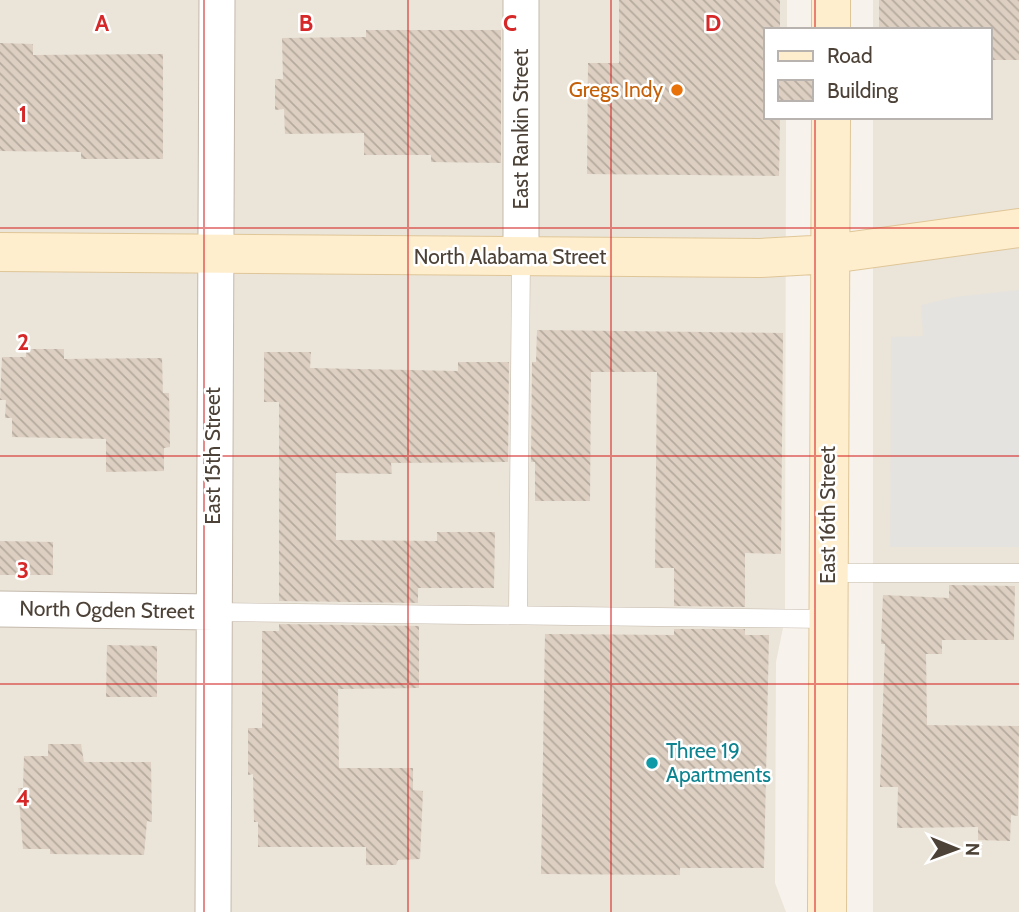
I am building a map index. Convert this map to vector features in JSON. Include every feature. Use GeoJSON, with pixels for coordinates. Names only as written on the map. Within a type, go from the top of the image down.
{"type":"FeatureCollection","features":[{"type":"Feature","properties":{"kind":"main road"},"geometry":{"type":"LineString","coordinates":[[831,0],[831,28]]}},
{"type":"Feature","properties":{"kind":"main road","name":"East 16th Street"},"geometry":{"type":"LineString","coordinates":[[827,912],[831,119]]}},
{"type":"Feature","properties":{"kind":"main road","name":"North Alabama Street"},"geometry":{"type":"LineString","coordinates":[[0,252],[760,258],[831,254],[1019,228]]}},
{"type":"Feature","properties":{"kind":"street","name":"East 15th Street"},"geometry":{"type":"LineString","coordinates":[[213,912],[217,0]]}},
{"type":"Feature","properties":{"kind":"street","name":"East Rankin Street"},"geometry":{"type":"LineString","coordinates":[[521,0],[521,258]]}},
{"type":"Feature","properties":{"kind":"street","name":"North Ogden Street"},"geometry":{"type":"LineString","coordinates":[[0,609],[213,612]]}},
{"type":"Feature","properties":{"kind":"lane"},"geometry":{"type":"LineString","coordinates":[[518,615],[521,258]]}},
{"type":"Feature","properties":{"kind":"lane"},"geometry":{"type":"LineString","coordinates":[[828,573],[1019,573]]}},
{"type":"Feature","properties":{"kind":"lane"},"geometry":{"type":"LineString","coordinates":[[213,612],[827,619]]}},
{"type":"Feature","properties":{"kind":"shaded area"},"geometry":{"type":"Polygon","coordinates":[[[0,0],[787,0],[787,28],[764,28],[764,119],[786,119],[785,618],[776,662],[775,883],[786,912],[0,912],[0,0]]]}},
{"type":"Feature","properties":{"kind":"shaded area"},"geometry":{"type":"Polygon","coordinates":[[[873,0],[1019,0],[1019,912],[873,912],[873,119],[991,119],[991,28],[873,28],[873,0]]]}},
{"type":"Feature","properties":{"kind":"shaded area"},"geometry":{"type":"Polygon","coordinates":[[[1019,290],[1019,547],[890,547],[891,337],[923,336],[921,305],[955,297],[1019,290]]]}},
{"type":"Feature","properties":{"kind":"building","name":"Gregs Indy"},"geometry":{"type":"Polygon","coordinates":[[[619,0],[780,0],[780,28],[764,28],[764,119],[780,119],[779,176],[587,174],[588,63],[619,63],[619,0]]]}},
{"type":"Feature","properties":{"kind":"building"},"geometry":{"type":"Polygon","coordinates":[[[879,0],[1019,0],[1019,60],[991,60],[991,28],[879,28],[879,0]]]}},
{"type":"Feature","properties":{"kind":"building"},"geometry":{"type":"Polygon","coordinates":[[[366,30],[501,30],[501,163],[431,162],[431,155],[364,155],[364,133],[285,134],[284,109],[275,110],[275,79],[283,79],[282,38],[366,37],[366,30]]]}},
{"type":"Feature","properties":{"kind":"building"},"geometry":{"type":"Polygon","coordinates":[[[0,43],[33,44],[33,55],[163,54],[163,159],[81,159],[81,152],[0,151],[0,43]]]}},
{"type":"Feature","properties":{"kind":"building"},"geometry":{"type":"Polygon","coordinates":[[[537,330],[783,333],[781,554],[745,553],[745,607],[674,606],[674,568],[655,568],[657,372],[591,372],[590,501],[535,501],[535,462],[531,462],[532,362],[536,362],[537,330]]]}},
{"type":"Feature","properties":{"kind":"building"},"geometry":{"type":"Polygon","coordinates":[[[26,349],[64,349],[64,359],[162,358],[163,393],[169,393],[170,447],[164,448],[164,471],[106,472],[106,439],[12,437],[12,418],[5,418],[6,400],[0,400],[2,357],[26,357],[26,349]]]}},
{"type":"Feature","properties":{"kind":"building"},"geometry":{"type":"Polygon","coordinates":[[[264,352],[311,352],[310,368],[458,371],[458,362],[509,362],[508,462],[391,463],[392,474],[336,473],[336,540],[437,541],[437,532],[495,532],[494,588],[418,588],[418,603],[279,601],[279,402],[264,402],[264,352]]]}},
{"type":"Feature","properties":{"kind":"building"},"geometry":{"type":"Polygon","coordinates":[[[0,541],[53,542],[53,575],[0,575],[0,541]]]}},
{"type":"Feature","properties":{"kind":"building"},"geometry":{"type":"Polygon","coordinates":[[[949,585],[1015,586],[1014,640],[942,640],[942,654],[926,654],[927,725],[1019,726],[1018,816],[1011,815],[1010,841],[978,840],[978,827],[897,828],[898,787],[880,787],[885,644],[881,644],[883,595],[949,598],[949,585]]]}},
{"type":"Feature","properties":{"kind":"building"},"geometry":{"type":"Polygon","coordinates":[[[279,624],[419,626],[419,688],[338,689],[339,768],[413,768],[413,790],[423,791],[420,859],[398,860],[396,865],[366,865],[366,847],[258,847],[258,822],[254,822],[253,774],[248,775],[248,728],[262,728],[262,631],[279,631],[279,624]]]}},
{"type":"Feature","properties":{"kind":"building","name":"Three 19 Apartments"},"geometry":{"type":"Polygon","coordinates":[[[674,629],[745,629],[745,635],[769,635],[764,868],[680,868],[680,875],[541,874],[545,634],[674,635],[674,629]]]}},
{"type":"Feature","properties":{"kind":"building"},"geometry":{"type":"Polygon","coordinates":[[[107,645],[157,646],[157,697],[106,697],[107,645]]]}},
{"type":"Feature","properties":{"kind":"building"},"geometry":{"type":"Polygon","coordinates":[[[48,744],[81,744],[84,762],[151,762],[152,822],[147,821],[144,855],[50,854],[50,849],[23,849],[18,788],[23,788],[24,756],[48,756],[48,744]]]}},
{"type":"Feature","properties":{"kind":"place","name":"Gregs Indy"},"geometry":{"type":"Point","coordinates":[677,90]}},
{"type":"Feature","properties":{"kind":"place","name":"Three 19 Apartments"},"geometry":{"type":"Point","coordinates":[652,763]}}]}
